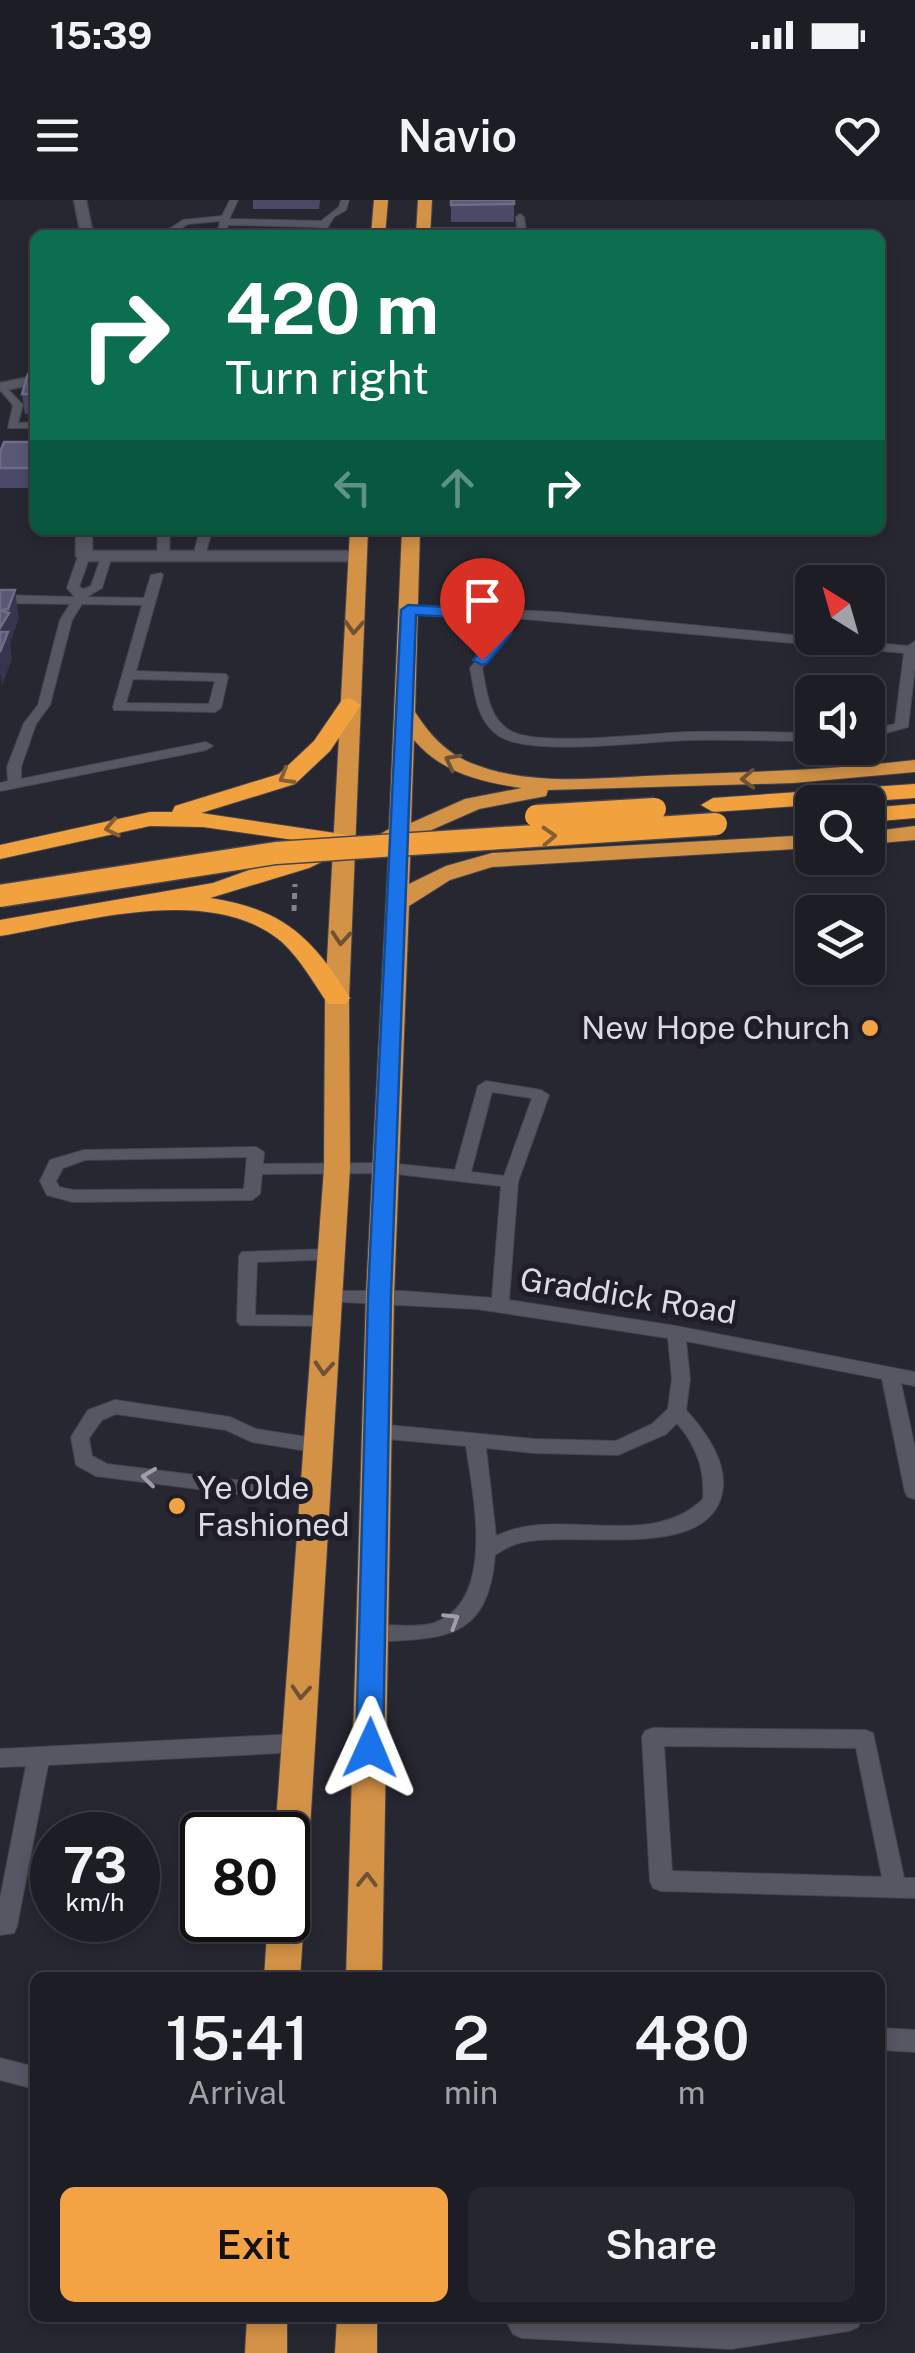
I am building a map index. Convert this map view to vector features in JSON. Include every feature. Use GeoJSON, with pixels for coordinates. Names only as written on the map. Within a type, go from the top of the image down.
{"type":"FeatureCollection","features":[{"type":"Feature","properties":{"kind":"highway"},"geometry":{"type":"LineString","coordinates":[[378,230],[381,200]]}},
{"type":"Feature","properties":{"kind":"highway"},"geometry":{"type":"LineString","coordinates":[[423,230],[425,200]]}},
{"type":"Feature","properties":{"kind":"highway"},"geometry":{"type":"LineString","coordinates":[[293,1812],[337,1168],[338,998],[359,535]]}},
{"type":"Feature","properties":{"kind":"highway"},"geometry":{"type":"LineString","coordinates":[[364,1972],[380,1296],[411,535]]}},
{"type":"Feature","properties":{"kind":"highway"},"geometry":{"type":"LineString","coordinates":[[0,852],[225,801],[287,779],[322,746],[350,705]]}},
{"type":"Feature","properties":{"kind":"highway"},"geometry":{"type":"LineString","coordinates":[[405,714],[422,740],[438,754],[474,772],[581,784],[825,776],[915,766]]}},
{"type":"Feature","properties":{"kind":"highway"},"geometry":{"type":"LineString","coordinates":[[401,835],[474,804],[581,784]]}},
{"type":"Feature","properties":{"kind":"highway"},"geometry":{"type":"LineString","coordinates":[[0,896],[276,853],[715,815],[915,791]]}},
{"type":"Feature","properties":{"kind":"highway"},"geometry":{"type":"LineString","coordinates":[[885,814],[915,811]]}},
{"type":"Feature","properties":{"kind":"highway"},"geometry":{"type":"LineString","coordinates":[[0,876],[83,860],[450,821],[715,815],[795,817]]}},
{"type":"Feature","properties":{"kind":"highway"},"geometry":{"type":"LineString","coordinates":[[150,820],[203,820],[347,841],[401,835],[530,856]]}},
{"type":"Feature","properties":{"kind":"highway"},"geometry":{"type":"LineString","coordinates":[[885,836],[915,833]]}},
{"type":"Feature","properties":{"kind":"highway"},"geometry":{"type":"LineString","coordinates":[[0,928],[282,872],[347,841]]}},
{"type":"Feature","properties":{"kind":"highway"},"geometry":{"type":"LineString","coordinates":[[398,903],[421,884],[445,872],[482,862],[530,856],[795,843]]}},
{"type":"Feature","properties":{"kind":"highway"},"geometry":{"type":"LineString","coordinates":[[130,904],[229,909],[280,925],[318,965],[338,998]]}},
{"type":"Feature","properties":{"kind":"highway"},"geometry":{"type":"LineString","coordinates":[[282,1972],[284,1942]]}},
{"type":"Feature","properties":{"kind":"highway"},"geometry":{"type":"LineString","coordinates":[[266,2353],[267,2322]]}},
{"type":"Feature","properties":{"kind":"highway"},"geometry":{"type":"LineString","coordinates":[[356,2353],[357,2322]]}},
{"type":"Feature","properties":{"kind":"street"},"geometry":{"type":"LineString","coordinates":[[80,200],[86,230]]}},
{"type":"Feature","properties":{"kind":"street"},"geometry":{"type":"LineString","coordinates":[[2,387],[30,381]]}},
{"type":"Feature","properties":{"kind":"street"},"geometry":{"type":"LineString","coordinates":[[84,535],[84,556],[358,556]]}},
{"type":"Feature","properties":{"kind":"lane"},"geometry":{"type":"LineString","coordinates":[[222,230],[234,200]]}},
{"type":"Feature","properties":{"kind":"lane"},"geometry":{"type":"LineString","coordinates":[[322,230],[333,212],[343,208],[345,200]]}},
{"type":"Feature","properties":{"kind":"lane"},"geometry":{"type":"LineString","coordinates":[[520,217],[522,230]]}},
{"type":"Feature","properties":{"kind":"lane"},"geometry":{"type":"LineString","coordinates":[[172,230],[186,222],[224,220],[312,230]]}},
{"type":"Feature","properties":{"kind":"lane"},"geometry":{"type":"LineString","coordinates":[[2,387],[18,405],[10,431],[30,427]]}},
{"type":"Feature","properties":{"kind":"lane"},"geometry":{"type":"LineString","coordinates":[[163,556],[164,535]]}},
{"type":"Feature","properties":{"kind":"lane"},"geometry":{"type":"LineString","coordinates":[[200,556],[205,535]]}},
{"type":"Feature","properties":{"kind":"lane"},"geometry":{"type":"LineString","coordinates":[[81,597],[73,588],[84,556]]}},
{"type":"Feature","properties":{"kind":"lane"},"geometry":{"type":"LineString","coordinates":[[106,556],[96,588],[81,597],[66,620],[44,705],[30,723],[8,786],[206,746]]}},
{"type":"Feature","properties":{"kind":"lane"},"geometry":{"type":"LineString","coordinates":[[128,675],[222,677],[215,708],[119,707],[156,574]]}},
{"type":"Feature","properties":{"kind":"lane"},"geometry":{"type":"LineString","coordinates":[[0,599],[81,597],[149,602]]}},
{"type":"Feature","properties":{"kind":"lane"},"geometry":{"type":"LineString","coordinates":[[408,610],[508,614],[913,648],[901,727],[885,730]]}},
{"type":"Feature","properties":{"kind":"lane"},"geometry":{"type":"LineString","coordinates":[[508,614],[504,634],[476,668],[487,717],[504,734],[559,742],[795,736]]}},
{"type":"Feature","properties":{"kind":"lane"},"geometry":{"type":"LineString","coordinates":[[462,1175],[486,1086],[541,1095],[510,1182],[500,1306]]}},
{"type":"Feature","properties":{"kind":"lane"},"geometry":{"type":"LineString","coordinates":[[256,1152],[257,1168],[252,1194],[73,1196],[52,1191],[48,1181],[56,1164],[84,1155],[256,1152]]}},
{"type":"Feature","properties":{"kind":"lane"},"geometry":{"type":"LineString","coordinates":[[257,1168],[388,1168],[510,1182]]}},
{"type":"Feature","properties":{"kind":"lane","name":"Graddick Road"},"geometry":{"type":"LineString","coordinates":[[331,1255],[248,1256],[246,1321],[328,1310],[380,1296],[500,1306],[676,1332],[915,1379]]}},
{"type":"Feature","properties":{"kind":"lane"},"geometry":{"type":"LineString","coordinates":[[376,1431],[618,1448],[660,1429],[676,1412],[681,1379],[676,1332]]}},
{"type":"Feature","properties":{"kind":"lane"},"geometry":{"type":"LineString","coordinates":[[890,1375],[915,1492]]}},
{"type":"Feature","properties":{"kind":"lane"},"geometry":{"type":"LineString","coordinates":[[315,1497],[104,1471],[83,1460],[80,1437],[95,1414],[115,1407],[230,1424],[252,1435],[318,1446]]}},
{"type":"Feature","properties":{"kind":"lane"},"geometry":{"type":"LineString","coordinates":[[488,1550],[513,1536],[677,1528],[707,1513],[717,1492],[706,1446],[676,1412]]}},
{"type":"Feature","properties":{"kind":"lane"},"geometry":{"type":"LineString","coordinates":[[372,1634],[442,1629],[465,1613],[482,1584],[488,1550],[476,1440]]}},
{"type":"Feature","properties":{"kind":"lane"},"geometry":{"type":"LineString","coordinates":[[653,1737],[864,1739],[905,1888],[661,1881],[653,1737]]}},
{"type":"Feature","properties":{"kind":"lane"},"geometry":{"type":"LineString","coordinates":[[0,1758],[298,1744]]}},
{"type":"Feature","properties":{"kind":"lane"},"geometry":{"type":"LineString","coordinates":[[0,1925],[6,1926],[39,1756]]}},
{"type":"Feature","properties":{"kind":"lane"},"geometry":{"type":"LineString","coordinates":[[885,2039],[915,2041]]}},
{"type":"Feature","properties":{"kind":"lane"},"geometry":{"type":"LineString","coordinates":[[0,2069],[30,2077]]}},
{"type":"Feature","properties":{"kind":"lane"},"geometry":{"type":"LineString","coordinates":[[520,2322],[730,2336],[823,2322]]}},
{"type":"Feature","properties":{"kind":"path"},"geometry":{"type":"LineString","coordinates":[[293,917],[294,882]]}},
{"type":"Feature","properties":{"kind":"building"},"geometry":{"type":"Polygon","coordinates":[[[451,200],[514,200],[514,204],[451,205],[451,200]]]}},
{"type":"Feature","properties":{"kind":"building"},"geometry":{"type":"Polygon","coordinates":[[[28,374],[30,374],[30,394],[22,394],[28,374]]]}},
{"type":"Feature","properties":{"kind":"building"},"geometry":{"type":"Polygon","coordinates":[[[4,442],[30,442],[30,468],[0,468],[4,442]]]}},
{"type":"Feature","properties":{"kind":"building"},"geometry":{"type":"Polygon","coordinates":[[[0,590],[15,590],[8,609],[0,610],[0,590]]]}},
{"type":"Feature","properties":{"kind":"building"},"geometry":{"type":"Polygon","coordinates":[[[0,610],[9,613],[0,628],[0,610]]]}},
{"type":"Feature","properties":{"kind":"building"},"geometry":{"type":"Polygon","coordinates":[[[0,632],[8,632],[0,652],[0,632]]]}},
{"type":"Feature","properties":{"kind":"place","name":"New Hope Church"},"geometry":{"type":"Point","coordinates":[870,1028]}},
{"type":"Feature","properties":{"kind":"place","name":"Ye Olde Fashioned"},"geometry":{"type":"Point","coordinates":[177,1506]}},
{"type":"Feature","properties":{"kind":"route"},"geometry":{"type":"LineString","coordinates":[[370,1748],[380,1296],[408,610],[508,614],[504,634],[482,660]]}}]}
